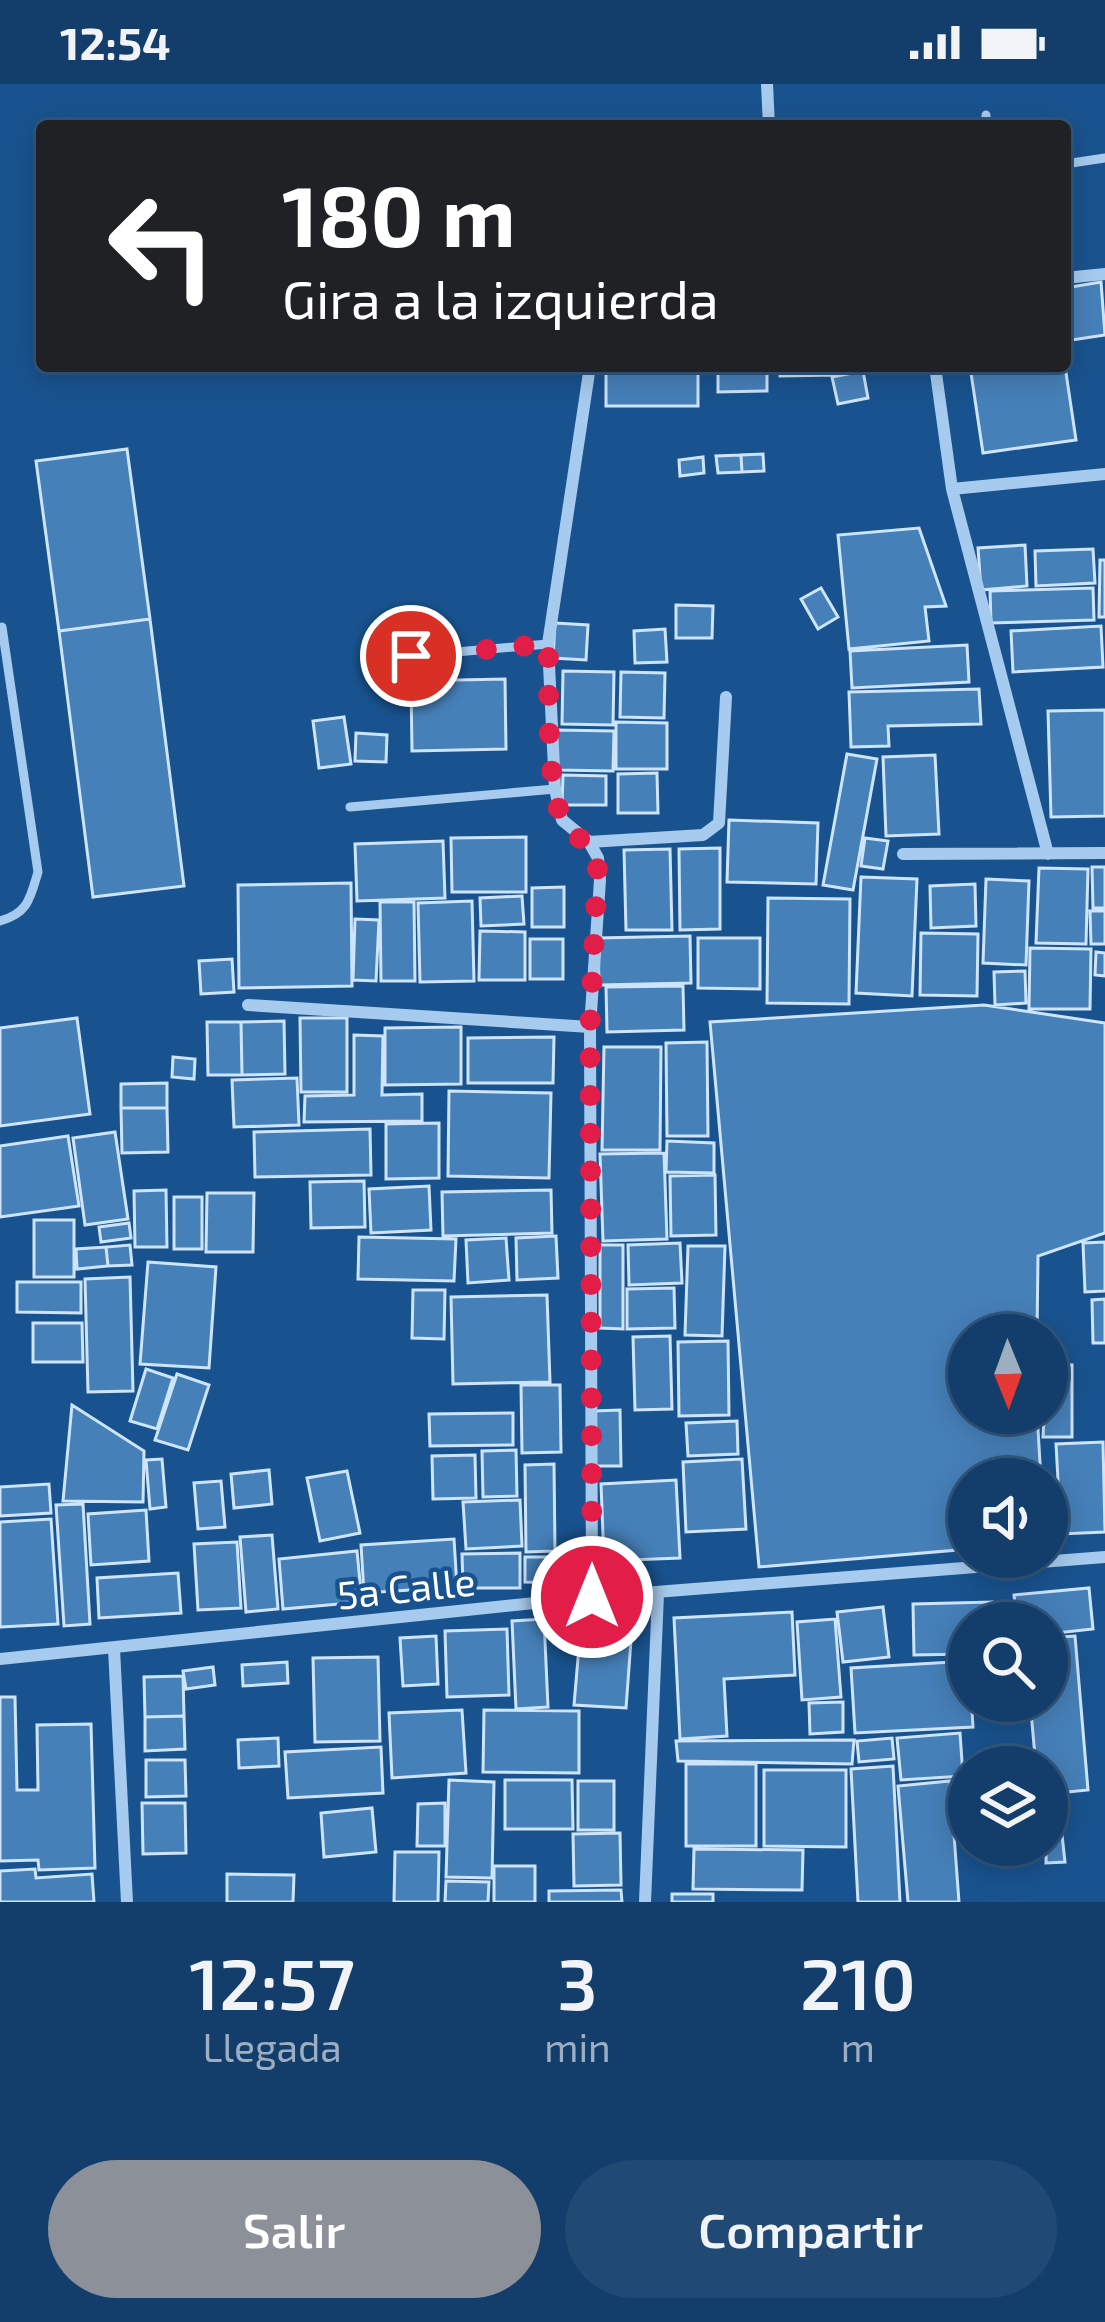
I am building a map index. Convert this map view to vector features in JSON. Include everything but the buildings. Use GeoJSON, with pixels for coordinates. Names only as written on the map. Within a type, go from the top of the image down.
{"type":"FeatureCollection","features":[{"type":"Feature","properties":{"kind":"street"},"geometry":{"type":"LineString","coordinates":[[767,84],[769,120]]}},
{"type":"Feature","properties":{"kind":"street"},"geometry":{"type":"LineString","coordinates":[[1071,277],[1105,274]]}},
{"type":"Feature","properties":{"kind":"street"},"geometry":{"type":"LineString","coordinates":[[589,372],[548,644],[555,789],[562,820],[589,842],[598,858],[590,1027],[592,1597]]}},
{"type":"Feature","properties":{"kind":"street"},"geometry":{"type":"LineString","coordinates":[[936,372],[952,489],[1048,854]]}},
{"type":"Feature","properties":{"kind":"street"},"geometry":{"type":"LineString","coordinates":[[952,489],[1105,474]]}},
{"type":"Feature","properties":{"kind":"street"},"geometry":{"type":"LineString","coordinates":[[589,842],[703,836],[712,830],[718,823],[726,697]]}},
{"type":"Feature","properties":{"kind":"street"},"geometry":{"type":"LineString","coordinates":[[902,854],[1105,853]]}},
{"type":"Feature","properties":{"kind":"street"},"geometry":{"type":"LineString","coordinates":[[248,1005],[590,1027]]}},
{"type":"Feature","properties":{"kind":"street","name":"5a Calle"},"geometry":{"type":"LineString","coordinates":[[0,1659],[592,1597],[1105,1556]]}},
{"type":"Feature","properties":{"kind":"street"},"geometry":{"type":"LineString","coordinates":[[645,1902],[658,1594]]}},
{"type":"Feature","properties":{"kind":"street"},"geometry":{"type":"LineString","coordinates":[[114,1648],[128,1902]]}},
{"type":"Feature","properties":{"kind":"lane"},"geometry":{"type":"LineString","coordinates":[[1071,163],[1105,158]]}},
{"type":"Feature","properties":{"kind":"lane"},"geometry":{"type":"LineString","coordinates":[[0,921],[18,916],[38,872],[1,624]]}},
{"type":"Feature","properties":{"kind":"lane"},"geometry":{"type":"LineString","coordinates":[[411,656],[548,644]]}},
{"type":"Feature","properties":{"kind":"lane"},"geometry":{"type":"LineString","coordinates":[[350,807],[555,789]]}},
{"type":"Feature","properties":{"kind":"route"},"geometry":{"type":"LineString","coordinates":[[411,656],[548,644],[555,789],[562,820],[589,842],[598,858],[590,1027],[592,1597]]}}]}
